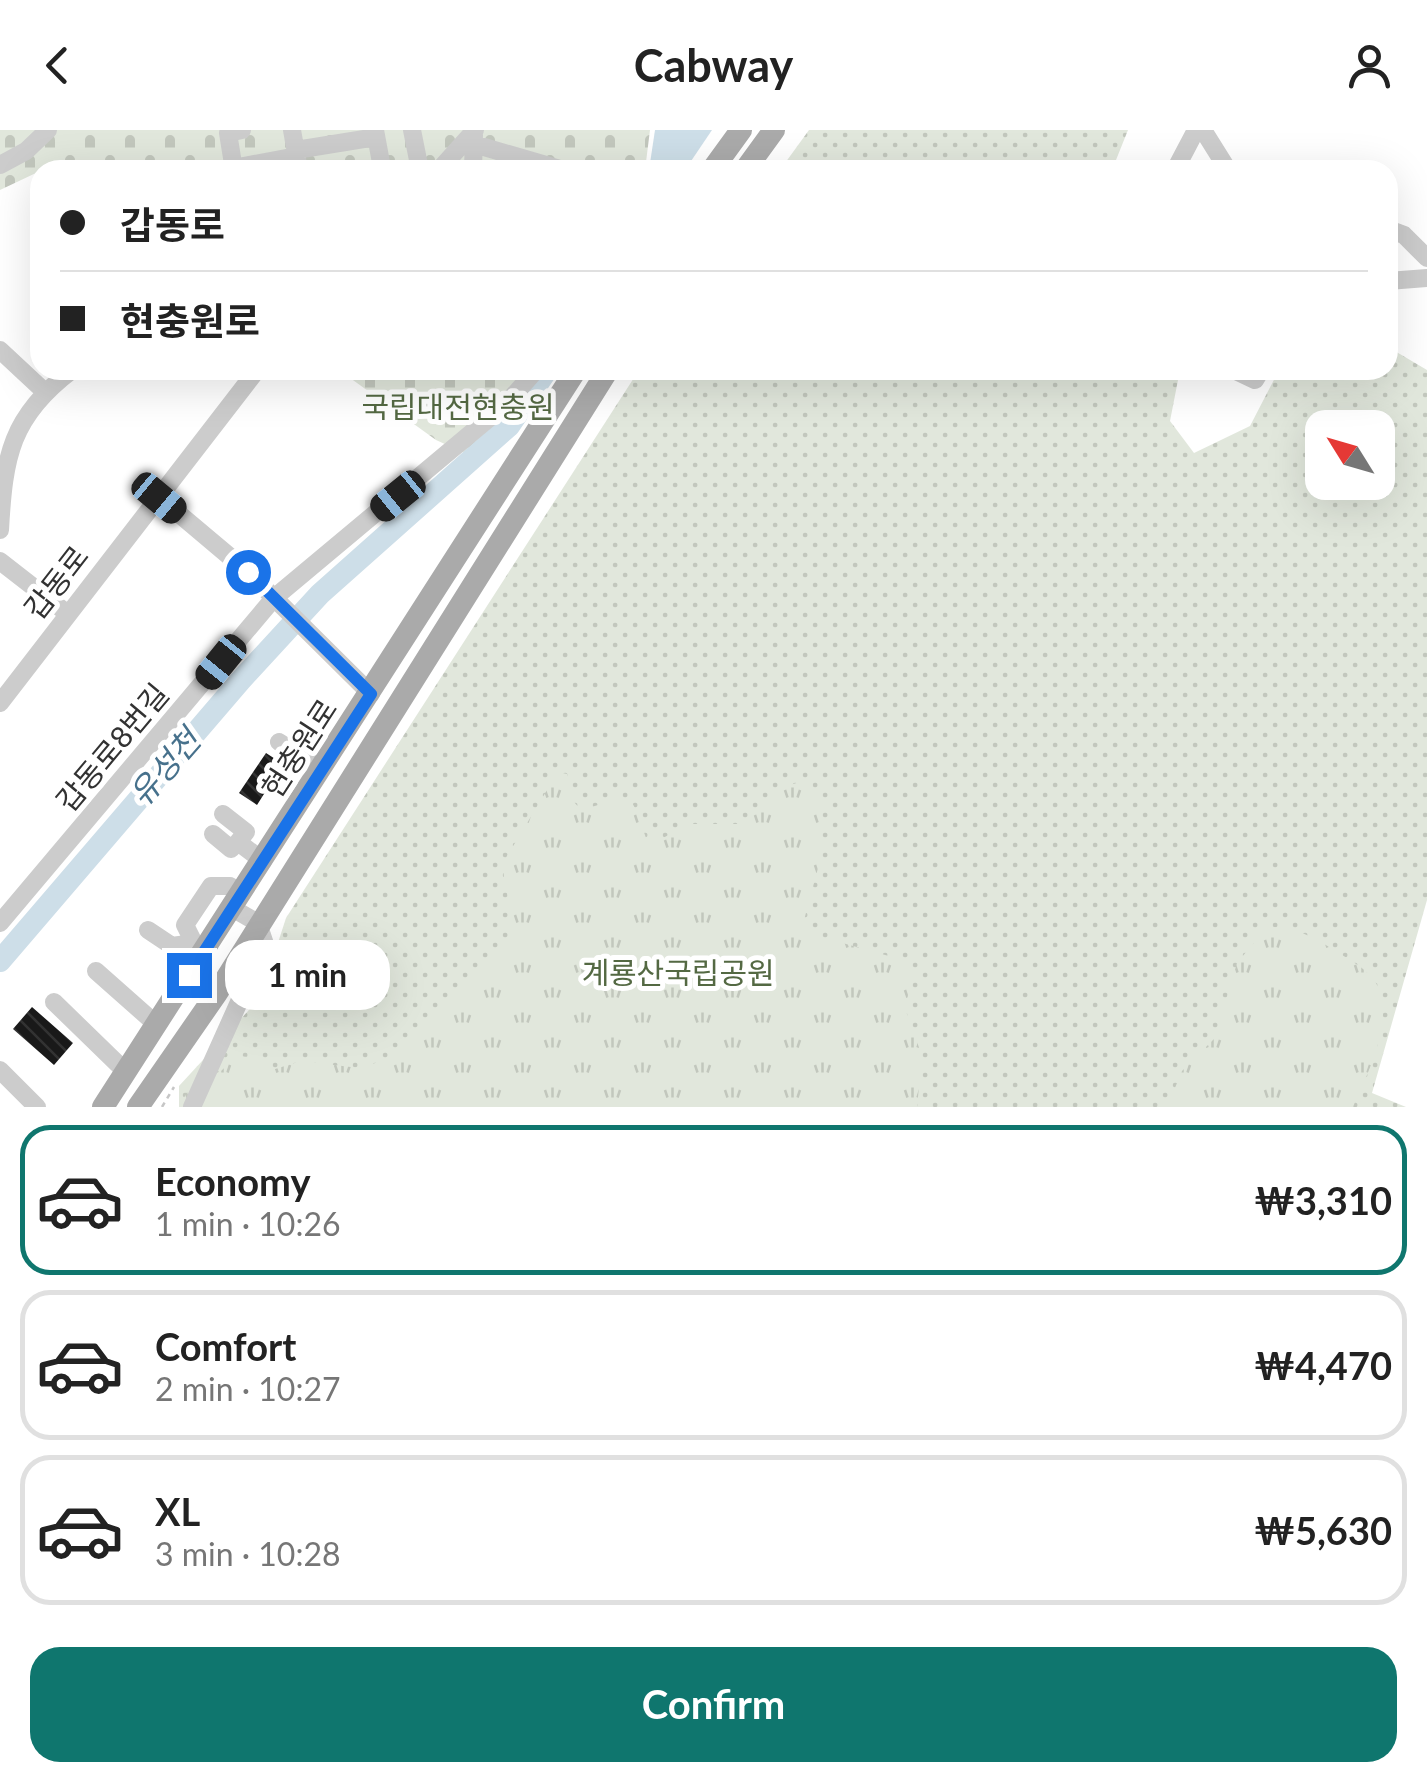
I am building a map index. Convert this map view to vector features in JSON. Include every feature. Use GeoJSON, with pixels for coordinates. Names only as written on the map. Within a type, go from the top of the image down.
{"type":"FeatureCollection","features":[{"type":"Feature","properties":{"kind":"main road"},"geometry":{"type":"LineString","coordinates":[[720,160],[742,130]]}},
{"type":"Feature","properties":{"kind":"main road"},"geometry":{"type":"LineString","coordinates":[[753,160],[774,130]]}},
{"type":"Feature","properties":{"kind":"main road","name":"현충원로"},"geometry":{"type":"LineString","coordinates":[[102,1107],[157,1025],[199,947],[237,900],[570,380]]}},
{"type":"Feature","properties":{"kind":"main road","name":"현충원로"},"geometry":{"type":"LineString","coordinates":[[138,1107],[217,993],[602,380]]}},
{"type":"Feature","properties":{"kind":"street"},"geometry":{"type":"LineString","coordinates":[[0,164],[26,150],[48,130]]}},
{"type":"Feature","properties":{"kind":"street"},"geometry":{"type":"LineString","coordinates":[[232,160],[228,133],[242,130]]}},
{"type":"Feature","properties":{"kind":"street"},"geometry":{"type":"LineString","coordinates":[[292,130],[297,159],[376,134],[381,160]]}},
{"type":"Feature","properties":{"kind":"street"},"geometry":{"type":"LineString","coordinates":[[412,130],[418,160]]}},
{"type":"Feature","properties":{"kind":"street"},"geometry":{"type":"LineString","coordinates":[[448,160],[474,130],[474,160]]}},
{"type":"Feature","properties":{"kind":"street"},"geometry":{"type":"LineString","coordinates":[[1181,160],[1199,130],[1221,160]]}},
{"type":"Feature","properties":{"kind":"street"},"geometry":{"type":"LineString","coordinates":[[474,144],[529,160]]}},
{"type":"Feature","properties":{"kind":"street"},"geometry":{"type":"LineString","coordinates":[[1398,233],[1427,258]]}},
{"type":"Feature","properties":{"kind":"street"},"geometry":{"type":"LineString","coordinates":[[1398,280],[1427,278]]}},
{"type":"Feature","properties":{"kind":"street"},"geometry":{"type":"LineString","coordinates":[[0,350],[30,378]]}},
{"type":"Feature","properties":{"kind":"street"},"geometry":{"type":"LineString","coordinates":[[32,380],[44,391]]}},
{"type":"Feature","properties":{"kind":"street"},"geometry":{"type":"LineString","coordinates":[[0,530],[8,450],[23,418],[44,391],[59,380]]}},
{"type":"Feature","properties":{"kind":"street","name":"갑동로"},"geometry":{"type":"LineString","coordinates":[[0,702],[249,380]]}},
{"type":"Feature","properties":{"kind":"street","name":"갑동로8번길"},"geometry":{"type":"LineString","coordinates":[[0,923],[276,601],[506,404],[527,380]]}},
{"type":"Feature","properties":{"kind":"street"},"geometry":{"type":"LineString","coordinates":[[159,498],[276,601],[371,694]]}},
{"type":"Feature","properties":{"kind":"street"},"geometry":{"type":"LineString","coordinates":[[0,562],[68,614]]}},
{"type":"Feature","properties":{"kind":"street"},"geometry":{"type":"LineString","coordinates":[[279,742],[322,769]]}},
{"type":"Feature","properties":{"kind":"street"},"geometry":{"type":"LineString","coordinates":[[212,834],[231,849],[246,832],[223,814]]}},
{"type":"Feature","properties":{"kind":"street"},"geometry":{"type":"LineString","coordinates":[[238,842],[262,861]]}},
{"type":"Feature","properties":{"kind":"street"},"geometry":{"type":"LineString","coordinates":[[237,900],[258,923]]}},
{"type":"Feature","properties":{"kind":"street","name":"현충원로"},"geometry":{"type":"LineString","coordinates":[[192,1107],[265,944],[258,923]]}},
{"type":"Feature","properties":{"kind":"street"},"geometry":{"type":"LineString","coordinates":[[148,930],[172,946],[199,947]]}},
{"type":"Feature","properties":{"kind":"street"},"geometry":{"type":"LineString","coordinates":[[96,971],[157,1025]]}},
{"type":"Feature","properties":{"kind":"street"},"geometry":{"type":"LineString","coordinates":[[54,1002],[126,1072]]}},
{"type":"Feature","properties":{"kind":"street"},"geometry":{"type":"LineString","coordinates":[[0,1070],[37,1107]]}},
{"type":"Feature","properties":{"kind":"green space"},"geometry":{"type":"Polygon","coordinates":[[[0,130],[650,130],[646,160],[30,160],[30,176],[0,190],[0,130]]]}},
{"type":"Feature","properties":{"kind":"green space"},"geometry":{"type":"Polygon","coordinates":[[[809,130],[1128,130],[1116,160],[787,160],[809,130]]]}},
{"type":"Feature","properties":{"kind":"green space"},"geometry":{"type":"Polygon","coordinates":[[[1398,353],[1427,370],[1427,900],[1372,1093],[1406,1107],[179,1107],[179,1086],[260,998],[286,918],[633,380],[1178,380],[1170,421],[1194,453],[1250,426],[1274,380],[1398,380],[1398,353]]]}},
{"type":"Feature","properties":{"kind":"green space","name":"국립대전현충원"},"geometry":{"type":"Polygon","coordinates":[[[353,380],[535,380],[471,456],[436,440],[353,380]]]}},
{"type":"Feature","properties":{"kind":"green space","name":"계룡산국립공원"},"geometry":{"type":"Polygon","coordinates":[[[558,772],[567,774],[574,802],[581,810],[618,798],[630,801],[646,838],[655,842],[690,824],[739,824],[790,785],[803,781],[812,784],[821,808],[818,868],[803,924],[814,935],[903,960],[911,968],[906,1011],[922,1056],[917,1107],[179,1107],[192,1083],[210,1069],[221,1071],[237,1056],[249,1057],[272,1070],[301,1061],[359,1068],[385,1060],[507,942],[512,921],[504,861],[558,772]]]}},
{"type":"Feature","properties":{"kind":"green space"},"geometry":{"type":"Polygon","coordinates":[[[1266,928],[1291,929],[1316,939],[1364,970],[1378,987],[1383,1016],[1381,1032],[1353,1107],[1167,1107],[1182,1071],[1215,1038],[1237,963],[1266,928]]]}},
{"type":"Feature","properties":{"kind":"shaded area"},"geometry":{"type":"Polygon","coordinates":[[[655,130],[712,130],[692,160],[650,160],[655,130]]]}},
{"type":"Feature","properties":{"kind":"building"},"geometry":{"type":"Polygon","coordinates":[[[266,753],[283,764],[257,805],[239,793],[266,753]]]}},
{"type":"Feature","properties":{"kind":"building"},"geometry":{"type":"Polygon","coordinates":[[[32,1007],[73,1043],[54,1065],[13,1029],[32,1007]]]}},
{"type":"Feature","properties":{"kind":"waterway","name":"유성천"},"geometry":{"type":"LineString","coordinates":[[0,961],[240,681],[320,594],[509,426],[540,380]]}},
{"type":"Feature","properties":{"kind":"route"},"geometry":{"type":"LineString","coordinates":[[189,975],[371,694],[248,572]]}}]}
